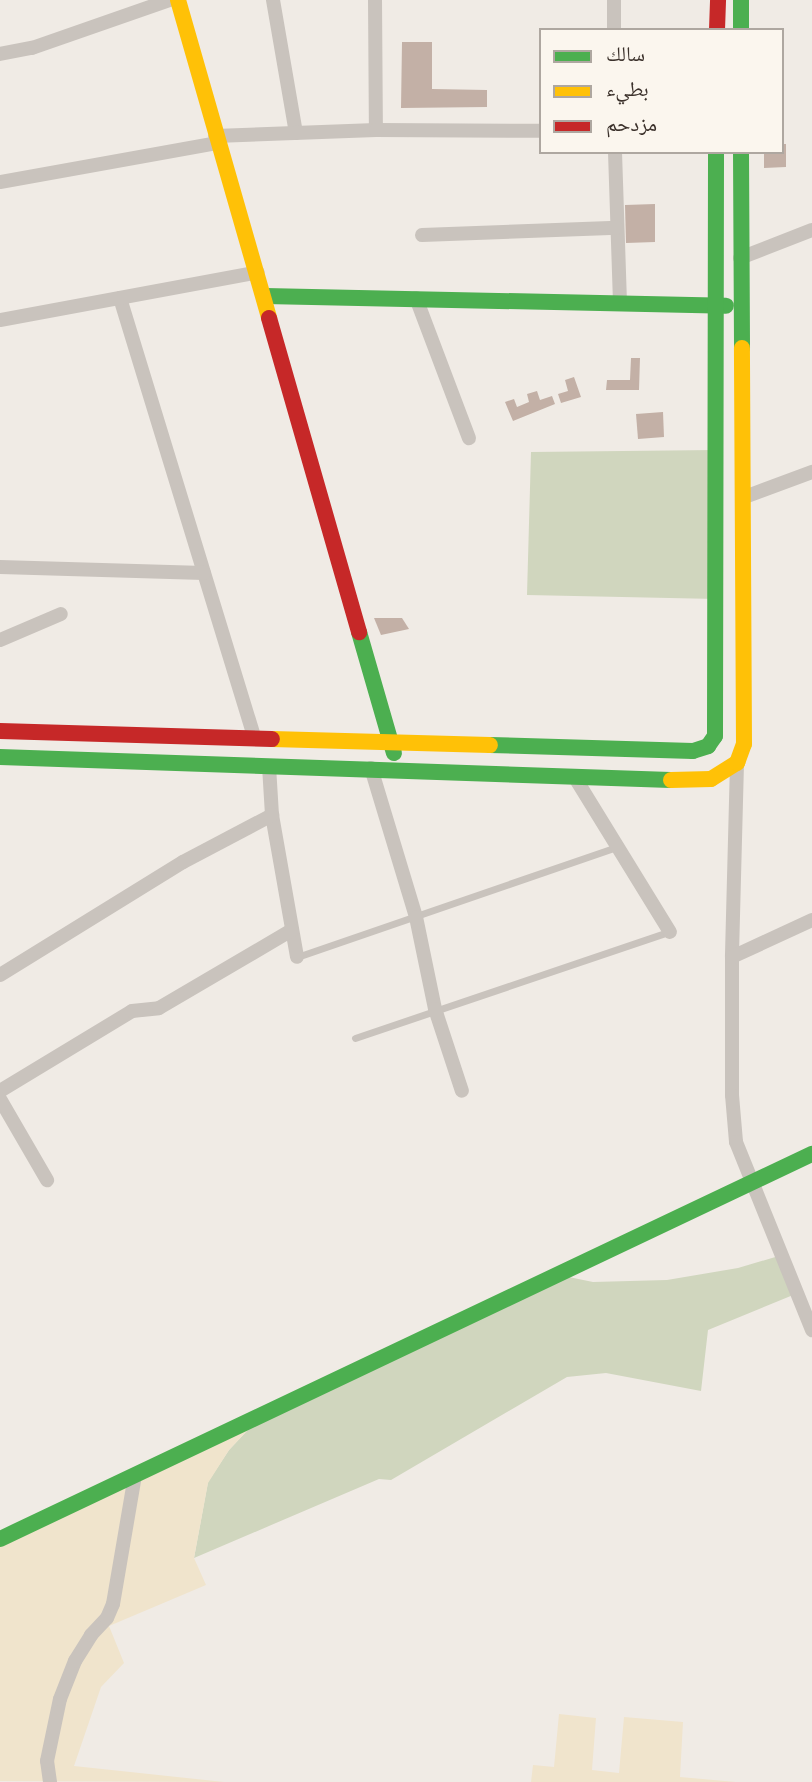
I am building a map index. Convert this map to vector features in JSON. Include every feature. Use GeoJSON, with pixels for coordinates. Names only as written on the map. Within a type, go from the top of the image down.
{"type":"FeatureCollection","features":[{"type":"Feature","properties":{"kind":"main road"},"geometry":{"type":"LineString","coordinates":[[178,0],[399,769]]}},
{"type":"Feature","properties":{"kind":"main road"},"geometry":{"type":"LineString","coordinates":[[717,28],[718,0]]}},
{"type":"Feature","properties":{"kind":"main road"},"geometry":{"type":"LineString","coordinates":[[741,0],[741,28]]}},
{"type":"Feature","properties":{"kind":"main road"},"geometry":{"type":"LineString","coordinates":[[0,731],[693,751],[712,742],[715,736],[717,599],[716,154]]}},
{"type":"Feature","properties":{"kind":"main road"},"geometry":{"type":"LineString","coordinates":[[0,757],[698,781],[720,775],[737,763],[744,744],[741,154]]}},
{"type":"Feature","properties":{"kind":"main road"},"geometry":{"type":"LineString","coordinates":[[265,296],[740,306]]}},
{"type":"Feature","properties":{"kind":"main road"},"geometry":{"type":"LineString","coordinates":[[0,1539],[812,1154]]}},
{"type":"Feature","properties":{"kind":"street"},"geometry":{"type":"LineString","coordinates":[[0,54],[32,48],[170,0]]}},
{"type":"Feature","properties":{"kind":"street"},"geometry":{"type":"LineString","coordinates":[[273,0],[296,133]]}},
{"type":"Feature","properties":{"kind":"street"},"geometry":{"type":"LineString","coordinates":[[374,0],[376,130]]}},
{"type":"Feature","properties":{"kind":"street"},"geometry":{"type":"LineString","coordinates":[[614,0],[614,28]]}},
{"type":"Feature","properties":{"kind":"street"},"geometry":{"type":"LineString","coordinates":[[0,182],[216,139],[376,130],[539,131]]}},
{"type":"Feature","properties":{"kind":"street"},"geometry":{"type":"LineString","coordinates":[[615,154],[620,304]]}},
{"type":"Feature","properties":{"kind":"street"},"geometry":{"type":"LineString","coordinates":[[422,235],[617,228]]}},
{"type":"Feature","properties":{"kind":"street"},"geometry":{"type":"LineString","coordinates":[[740,258],[812,230]]}},
{"type":"Feature","properties":{"kind":"street"},"geometry":{"type":"LineString","coordinates":[[0,320],[258,272]]}},
{"type":"Feature","properties":{"kind":"street"},"geometry":{"type":"LineString","coordinates":[[120,298],[255,739]]}},
{"type":"Feature","properties":{"kind":"street"},"geometry":{"type":"LineString","coordinates":[[416,298],[469,438]]}},
{"type":"Feature","properties":{"kind":"street"},"geometry":{"type":"LineString","coordinates":[[742,498],[812,472]]}},
{"type":"Feature","properties":{"kind":"street"},"geometry":{"type":"LineString","coordinates":[[0,567],[204,573]]}},
{"type":"Feature","properties":{"kind":"street"},"geometry":{"type":"LineString","coordinates":[[0,640],[61,614]]}},
{"type":"Feature","properties":{"kind":"street"},"geometry":{"type":"LineString","coordinates":[[737,763],[732,957],[732,1095],[736,1142],[812,1329]]}},
{"type":"Feature","properties":{"kind":"street"},"geometry":{"type":"LineString","coordinates":[[269,766],[272,814],[297,957]]}},
{"type":"Feature","properties":{"kind":"street"},"geometry":{"type":"LineString","coordinates":[[371,768],[416,918],[435,1009],[462,1091]]}},
{"type":"Feature","properties":{"kind":"street"},"geometry":{"type":"LineString","coordinates":[[574,776],[670,932]]}},
{"type":"Feature","properties":{"kind":"street"},"geometry":{"type":"LineString","coordinates":[[0,975],[183,862],[272,814]]}},
{"type":"Feature","properties":{"kind":"street"},"geometry":{"type":"LineString","coordinates":[[732,957],[812,920]]}},
{"type":"Feature","properties":{"kind":"street"},"geometry":{"type":"LineString","coordinates":[[0,1091],[132,1011],[159,1008],[292,930]]}},
{"type":"Feature","properties":{"kind":"street"},"geometry":{"type":"LineString","coordinates":[[0,1099],[47,1181]]}},
{"type":"Feature","properties":{"kind":"street"},"geometry":{"type":"LineString","coordinates":[[50,1782],[47,1761],[60,1699],[75,1661],[91,1635],[107,1618],[113,1604],[135,1475]]}},
{"type":"Feature","properties":{"kind":"lane"},"geometry":{"type":"LineString","coordinates":[[297,957],[618,847]]}},
{"type":"Feature","properties":{"kind":"lane"},"geometry":{"type":"LineString","coordinates":[[355,1038],[670,932]]}},
{"type":"Feature","properties":{"kind":"green space"},"geometry":{"type":"Polygon","coordinates":[[[715,450],[717,599],[527,595],[531,452],[715,450]]]}},
{"type":"Feature","properties":{"kind":"green space"},"geometry":{"type":"Polygon","coordinates":[[[782,1255],[798,1293],[708,1330],[701,1391],[606,1373],[567,1377],[391,1480],[379,1479],[194,1558],[208,1482],[229,1450],[261,1416],[559,1275],[593,1282],[667,1280],[738,1268],[782,1255]]]}},
{"type":"Feature","properties":{"kind":"sand"},"geometry":{"type":"Polygon","coordinates":[[[261,1416],[229,1450],[208,1483],[194,1558],[206,1585],[109,1626],[124,1663],[101,1687],[74,1766],[224,1782],[0,1781],[0,1539],[261,1416]]]}},
{"type":"Feature","properties":{"kind":"sand"},"geometry":{"type":"Polygon","coordinates":[[[559,1714],[596,1718],[592,1770],[619,1773],[624,1717],[683,1722],[680,1777],[736,1782],[531,1782],[533,1765],[554,1767],[559,1714]]]}},
{"type":"Feature","properties":{"kind":"building"},"geometry":{"type":"Polygon","coordinates":[[[402,42],[432,42],[432,89],[487,90],[487,107],[401,108],[402,42]]]}},
{"type":"Feature","properties":{"kind":"building"},"geometry":{"type":"Polygon","coordinates":[[[786,144],[786,167],[764,168],[764,154],[784,154],[786,144]]]}},
{"type":"Feature","properties":{"kind":"building"},"geometry":{"type":"Polygon","coordinates":[[[655,204],[655,242],[626,243],[625,205],[655,204]]]}},
{"type":"Feature","properties":{"kind":"building"},"geometry":{"type":"Polygon","coordinates":[[[631,358],[640,358],[639,390],[606,390],[607,380],[630,380],[631,358]]]}},
{"type":"Feature","properties":{"kind":"building"},"geometry":{"type":"Polygon","coordinates":[[[574,377],[581,397],[561,403],[558,394],[568,391],[565,380],[574,377]]]}},
{"type":"Feature","properties":{"kind":"building"},"geometry":{"type":"Polygon","coordinates":[[[537,391],[540,400],[552,396],[555,404],[513,421],[505,402],[514,399],[517,407],[529,402],[527,394],[537,391]]]}},
{"type":"Feature","properties":{"kind":"building"},"geometry":{"type":"Polygon","coordinates":[[[663,412],[664,437],[638,439],[636,414],[663,412]]]}},
{"type":"Feature","properties":{"kind":"building"},"geometry":{"type":"Polygon","coordinates":[[[374,618],[402,618],[409,629],[381,635],[374,618]]]}},
{"type":"Feature","properties":{"kind":"traffic: fast"},"geometry":{"type":"LineString","coordinates":[[741,0],[741,28]]}},
{"type":"Feature","properties":{"kind":"traffic: fast"},"geometry":{"type":"LineString","coordinates":[[490,745],[693,751],[708,746],[715,736],[716,154]]}},
{"type":"Feature","properties":{"kind":"traffic: fast"},"geometry":{"type":"LineString","coordinates":[[741,154],[742,348]]}},
{"type":"Feature","properties":{"kind":"traffic: fast"},"geometry":{"type":"LineString","coordinates":[[265,296],[726,306]]}},
{"type":"Feature","properties":{"kind":"traffic: fast"},"geometry":{"type":"LineString","coordinates":[[359,632],[394,753]]}},
{"type":"Feature","properties":{"kind":"traffic: fast"},"geometry":{"type":"LineString","coordinates":[[0,757],[671,780]]}},
{"type":"Feature","properties":{"kind":"traffic: fast"},"geometry":{"type":"LineString","coordinates":[[0,1539],[812,1154]]}},
{"type":"Feature","properties":{"kind":"traffic: slow"},"geometry":{"type":"LineString","coordinates":[[178,0],[269,318]]}},
{"type":"Feature","properties":{"kind":"traffic: slow"},"geometry":{"type":"LineString","coordinates":[[671,780],[711,779],[737,763],[744,744],[742,348]]}},
{"type":"Feature","properties":{"kind":"traffic: slow"},"geometry":{"type":"LineString","coordinates":[[272,739],[490,745]]}},
{"type":"Feature","properties":{"kind":"traffic: jam"},"geometry":{"type":"LineString","coordinates":[[717,28],[718,0]]}},
{"type":"Feature","properties":{"kind":"traffic: jam"},"geometry":{"type":"LineString","coordinates":[[269,318],[359,632]]}},
{"type":"Feature","properties":{"kind":"traffic: jam"},"geometry":{"type":"LineString","coordinates":[[0,731],[272,739]]}}]}
